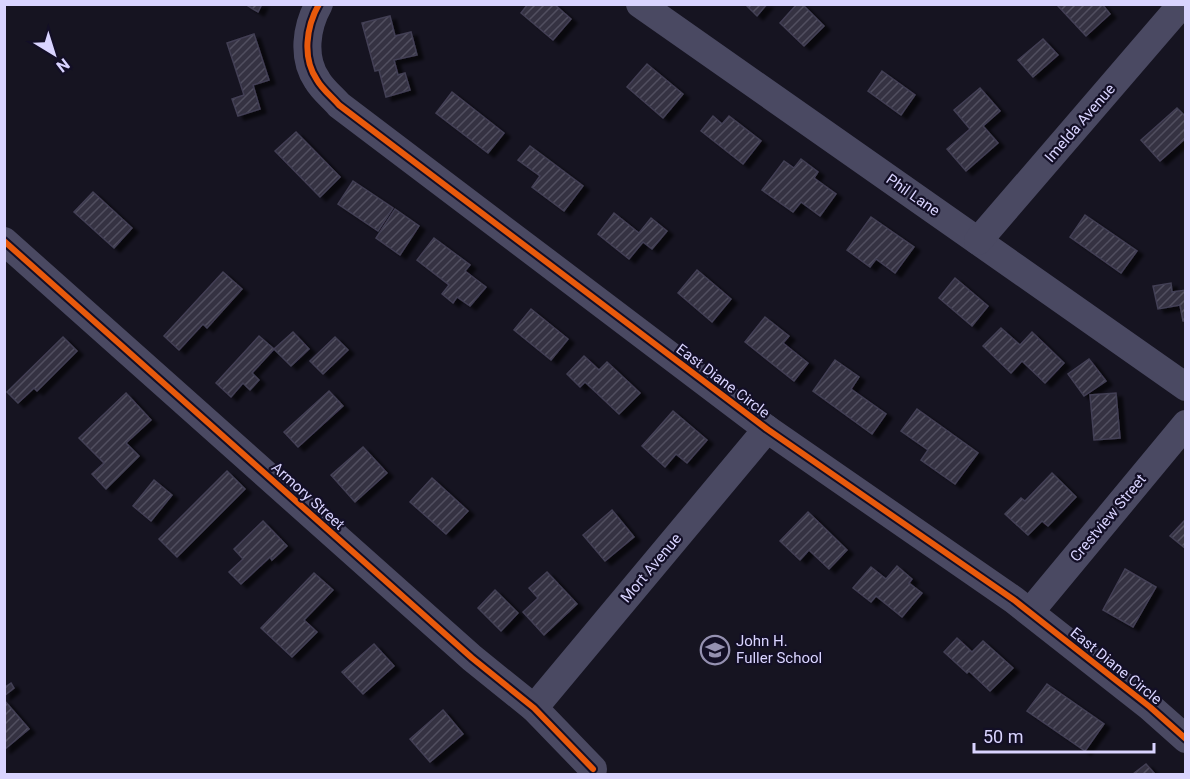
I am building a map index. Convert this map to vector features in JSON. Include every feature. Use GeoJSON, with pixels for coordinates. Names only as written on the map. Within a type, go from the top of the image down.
{"type":"FeatureCollection","features":[{"type":"Feature","properties":{"kind":"street","name":"East Diane Circle"},"geometry":{"type":"LineString","coordinates":[[319,4],[308,38],[308,62],[317,81],[339,105],[767,429],[1030,612],[1150,707],[1185,739]]}},
{"type":"Feature","properties":{"kind":"street","name":"Phil Lane"},"geometry":{"type":"LineString","coordinates":[[640,4],[1185,387]]}},
{"type":"Feature","properties":{"kind":"street","name":"Imelda Avenue"},"geometry":{"type":"LineString","coordinates":[[978,241],[1182,4]]}},
{"type":"Feature","properties":{"kind":"street","name":"Armory Street"},"geometry":{"type":"LineString","coordinates":[[4,242],[472,658],[534,708],[593,770]]}},
{"type":"Feature","properties":{"kind":"street","name":"Crestview Street"},"geometry":{"type":"LineString","coordinates":[[1030,612],[1185,424]]}},
{"type":"Feature","properties":{"kind":"street","name":"Mort Avenue"},"geometry":{"type":"LineString","coordinates":[[534,708],[767,429]]}},
{"type":"Feature","properties":{"kind":"building"},"geometry":{"type":"Polygon","coordinates":[[[245,4],[262,4],[258,12],[245,4]]]}},
{"type":"Feature","properties":{"kind":"building"},"geometry":{"type":"Polygon","coordinates":[[[528,4],[554,4],[571,19],[553,40],[521,13],[528,4]]]}},
{"type":"Feature","properties":{"kind":"building"},"geometry":{"type":"Polygon","coordinates":[[[745,4],[767,4],[757,16],[745,4]]]}},
{"type":"Feature","properties":{"kind":"building"},"geometry":{"type":"Polygon","coordinates":[[[797,4],[802,4],[824,26],[804,46],[780,23],[797,4]]]}},
{"type":"Feature","properties":{"kind":"building"},"geometry":{"type":"Polygon","coordinates":[[[1060,4],[1102,4],[1110,14],[1086,36],[1058,6],[1060,4]]]}},
{"type":"Feature","properties":{"kind":"building"},"geometry":{"type":"Polygon","coordinates":[[[390,16],[395,36],[411,32],[417,55],[394,60],[398,75],[405,73],[410,90],[386,97],[379,70],[375,71],[362,23],[390,16]]]}},
{"type":"Feature","properties":{"kind":"building"},"geometry":{"type":"Polygon","coordinates":[[[254,34],[269,80],[253,85],[260,109],[238,116],[232,99],[244,95],[227,43],[254,34]]]}},
{"type":"Feature","properties":{"kind":"building"},"geometry":{"type":"Polygon","coordinates":[[[1043,39],[1058,55],[1033,77],[1018,60],[1043,39]]]}},
{"type":"Feature","properties":{"kind":"building"},"geometry":{"type":"Polygon","coordinates":[[[647,64],[683,94],[663,118],[627,87],[647,64]]]}},
{"type":"Feature","properties":{"kind":"building"},"geometry":{"type":"Polygon","coordinates":[[[882,71],[915,95],[901,115],[868,91],[882,71]]]}},
{"type":"Feature","properties":{"kind":"building"},"geometry":{"type":"Polygon","coordinates":[[[980,88],[1000,111],[983,126],[998,143],[966,171],[947,149],[970,129],[954,110],[980,88]]]}},
{"type":"Feature","properties":{"kind":"building"},"geometry":{"type":"Polygon","coordinates":[[[452,92],[504,133],[488,153],[436,113],[452,92]]]}},
{"type":"Feature","properties":{"kind":"building"},"geometry":{"type":"Polygon","coordinates":[[[1177,108],[1186,117],[1186,138],[1160,161],[1141,140],[1177,108]]]}},
{"type":"Feature","properties":{"kind":"building"},"geometry":{"type":"Polygon","coordinates":[[[713,116],[722,124],[729,116],[761,141],[743,164],[701,131],[713,116]]]}},
{"type":"Feature","properties":{"kind":"building"},"geometry":{"type":"Polygon","coordinates":[[[296,132],[340,177],[320,197],[275,151],[296,132]]]}},
{"type":"Feature","properties":{"kind":"building"},"geometry":{"type":"Polygon","coordinates":[[[530,146],[583,186],[564,211],[532,187],[540,176],[518,160],[530,146]]]}},
{"type":"Feature","properties":{"kind":"building"},"geometry":{"type":"Polygon","coordinates":[[[801,159],[818,172],[814,178],[836,194],[820,216],[801,202],[793,212],[762,190],[784,161],[794,168],[801,159]]]}},
{"type":"Feature","properties":{"kind":"building"},"geometry":{"type":"Polygon","coordinates":[[[353,181],[393,208],[378,231],[338,204],[353,181]]]}},
{"type":"Feature","properties":{"kind":"building"},"geometry":{"type":"Polygon","coordinates":[[[93,192],[132,228],[114,248],[74,212],[93,192]]]}},
{"type":"Feature","properties":{"kind":"building"},"geometry":{"type":"Polygon","coordinates":[[[395,209],[419,226],[400,255],[376,238],[395,209]]]}},
{"type":"Feature","properties":{"kind":"building"},"geometry":{"type":"Polygon","coordinates":[[[614,213],[639,233],[651,218],[667,231],[652,249],[643,242],[629,259],[598,234],[614,213]]]}},
{"type":"Feature","properties":{"kind":"building"},"geometry":{"type":"Polygon","coordinates":[[[1085,215],[1137,251],[1121,273],[1070,237],[1085,215]]]}},
{"type":"Feature","properties":{"kind":"building"},"geometry":{"type":"Polygon","coordinates":[[[871,217],[914,247],[895,273],[876,259],[870,267],[847,250],[871,217]]]}},
{"type":"Feature","properties":{"kind":"building"},"geometry":{"type":"Polygon","coordinates":[[[434,238],[470,265],[465,271],[486,287],[470,306],[457,297],[453,303],[442,294],[449,285],[417,260],[434,238]]]}},
{"type":"Feature","properties":{"kind":"building"},"geometry":{"type":"Polygon","coordinates":[[[697,270],[731,299],[712,322],[678,293],[697,270]]]}},
{"type":"Feature","properties":{"kind":"building"},"geometry":{"type":"Polygon","coordinates":[[[223,272],[242,289],[207,328],[203,324],[179,350],[164,336],[223,272]]]}},
{"type":"Feature","properties":{"kind":"building"},"geometry":{"type":"Polygon","coordinates":[[[955,278],[988,306],[972,326],[939,298],[955,278]]]}},
{"type":"Feature","properties":{"kind":"building"},"geometry":{"type":"Polygon","coordinates":[[[1171,283],[1172,292],[1186,290],[1186,321],[1183,321],[1180,305],[1158,309],[1153,286],[1171,283]]]}},
{"type":"Feature","properties":{"kind":"building"},"geometry":{"type":"Polygon","coordinates":[[[531,309],[568,339],[551,360],[514,330],[531,309]]]}},
{"type":"Feature","properties":{"kind":"building"},"geometry":{"type":"Polygon","coordinates":[[[765,317],[789,336],[783,343],[808,363],[794,381],[745,342],[765,317]]]}},
{"type":"Feature","properties":{"kind":"building"},"geometry":{"type":"Polygon","coordinates":[[[1001,328],[1020,345],[1032,332],[1064,363],[1045,383],[1022,361],[1011,373],[983,346],[1001,328]]]}},
{"type":"Feature","properties":{"kind":"building"},"geometry":{"type":"Polygon","coordinates":[[[293,332],[309,349],[291,366],[274,349],[293,332]]]}},
{"type":"Feature","properties":{"kind":"building"},"geometry":{"type":"Polygon","coordinates":[[[259,336],[274,349],[252,373],[259,380],[250,390],[243,383],[231,397],[216,383],[259,336]]]}},
{"type":"Feature","properties":{"kind":"building"},"geometry":{"type":"Polygon","coordinates":[[[63,337],[77,351],[37,391],[34,388],[18,403],[7,392],[63,337]]]}},
{"type":"Feature","properties":{"kind":"building"},"geometry":{"type":"Polygon","coordinates":[[[335,337],[348,350],[323,374],[310,361],[335,337]]]}},
{"type":"Feature","properties":{"kind":"building"},"geometry":{"type":"Polygon","coordinates":[[[584,356],[599,370],[607,362],[640,393],[619,414],[585,382],[580,387],[567,374],[584,356]]]}},
{"type":"Feature","properties":{"kind":"building"},"geometry":{"type":"Polygon","coordinates":[[[1089,359],[1106,381],[1084,396],[1068,374],[1089,359]]]}},
{"type":"Feature","properties":{"kind":"building"},"geometry":{"type":"Polygon","coordinates":[[[835,360],[859,377],[851,389],[886,414],[872,434],[813,391],[835,360]]]}},
{"type":"Feature","properties":{"kind":"building"},"geometry":{"type":"Polygon","coordinates":[[[329,391],[343,406],[298,447],[284,432],[329,391]]]}},
{"type":"Feature","properties":{"kind":"building"},"geometry":{"type":"Polygon","coordinates":[[[126,393],[151,420],[126,443],[139,456],[106,489],[92,474],[104,463],[79,438],[126,393]]]}},
{"type":"Feature","properties":{"kind":"building"},"geometry":{"type":"Polygon","coordinates":[[[1116,393],[1120,438],[1094,440],[1090,395],[1116,393]]]}},
{"type":"Feature","properties":{"kind":"building"},"geometry":{"type":"Polygon","coordinates":[[[917,409],[978,453],[955,484],[921,460],[928,450],[901,431],[917,409]]]}},
{"type":"Feature","properties":{"kind":"building"},"geometry":{"type":"Polygon","coordinates":[[[673,411],[707,440],[687,463],[676,454],[665,467],[642,446],[673,411]]]}},
{"type":"Feature","properties":{"kind":"building"},"geometry":{"type":"Polygon","coordinates":[[[363,447],[387,473],[355,502],[331,475],[363,447]]]}},
{"type":"Feature","properties":{"kind":"building"},"geometry":{"type":"Polygon","coordinates":[[[227,471],[245,489],[177,557],[159,539],[227,471]]]}},
{"type":"Feature","properties":{"kind":"building"},"geometry":{"type":"Polygon","coordinates":[[[1052,473],[1076,497],[1048,526],[1042,521],[1028,535],[1005,514],[1021,498],[1025,501],[1052,473]]]}},
{"type":"Feature","properties":{"kind":"building"},"geometry":{"type":"Polygon","coordinates":[[[432,478],[468,511],[446,534],[410,502],[432,478]]]}},
{"type":"Feature","properties":{"kind":"building"},"geometry":{"type":"Polygon","coordinates":[[[154,480],[172,495],[151,521],[133,506],[154,480]]]}},
{"type":"Feature","properties":{"kind":"building"},"geometry":{"type":"Polygon","coordinates":[[[612,510],[634,537],[605,561],[583,535],[612,510]]]}},
{"type":"Feature","properties":{"kind":"building"},"geometry":{"type":"Polygon","coordinates":[[[808,512],[847,550],[829,569],[809,550],[800,560],[780,541],[808,512]]]}},
{"type":"Feature","properties":{"kind":"building"},"geometry":{"type":"Polygon","coordinates":[[[1186,519],[1186,549],[1170,536],[1186,519]]]}},
{"type":"Feature","properties":{"kind":"building"},"geometry":{"type":"Polygon","coordinates":[[[263,521],[287,546],[272,560],[270,557],[241,584],[229,572],[243,559],[234,549],[263,521]]]}},
{"type":"Feature","properties":{"kind":"building"},"geometry":{"type":"Polygon","coordinates":[[[897,566],[912,579],[909,583],[922,593],[902,617],[876,596],[871,602],[853,588],[871,567],[886,579],[897,566]]]}},
{"type":"Feature","properties":{"kind":"building"},"geometry":{"type":"Polygon","coordinates":[[[1125,569],[1156,587],[1133,627],[1103,610],[1125,569]]]}},
{"type":"Feature","properties":{"kind":"building"},"geometry":{"type":"Polygon","coordinates":[[[547,572],[577,604],[544,635],[523,612],[538,598],[529,588],[547,572]]]}},
{"type":"Feature","properties":{"kind":"building"},"geometry":{"type":"Polygon","coordinates":[[[314,573],[333,590],[304,620],[317,632],[292,657],[261,628],[314,573]]]}},
{"type":"Feature","properties":{"kind":"building"},"geometry":{"type":"Polygon","coordinates":[[[495,590],[518,613],[501,631],[478,608],[495,590]]]}},
{"type":"Feature","properties":{"kind":"building"},"geometry":{"type":"Polygon","coordinates":[[[957,638],[972,652],[983,641],[1013,668],[990,691],[944,652],[957,638]]]}},
{"type":"Feature","properties":{"kind":"building"},"geometry":{"type":"Polygon","coordinates":[[[374,644],[394,666],[363,694],[342,672],[374,644]]]}},
{"type":"Feature","properties":{"kind":"building"},"geometry":{"type":"Polygon","coordinates":[[[11,683],[14,688],[4,696],[4,688],[11,683]]]}},
{"type":"Feature","properties":{"kind":"building"},"geometry":{"type":"Polygon","coordinates":[[[1047,684],[1104,724],[1085,751],[1027,711],[1047,684]]]}},
{"type":"Feature","properties":{"kind":"building"},"geometry":{"type":"Polygon","coordinates":[[[4,700],[29,729],[5,749],[4,749],[4,700]]]}},
{"type":"Feature","properties":{"kind":"building"},"geometry":{"type":"Polygon","coordinates":[[[443,710],[463,734],[430,762],[410,739],[443,710]]]}},
{"type":"Feature","properties":{"kind":"building"},"geometry":{"type":"Polygon","coordinates":[[[1146,764],[1155,774],[1133,774],[1146,764]]]}},
{"type":"Feature","properties":{"kind":"cycle path"},"geometry":{"type":"LineString","coordinates":[[319,4],[311,22],[307,42],[309,62],[319,83],[339,105],[767,429],[1014,600],[1150,707],[1186,739]]}},
{"type":"Feature","properties":{"kind":"cycle path"},"geometry":{"type":"LineString","coordinates":[[4,241],[472,658],[534,708],[593,769]]}},
{"type":"Feature","properties":{"kind":"place","name":"John H. Fuller School"},"geometry":{"type":"Point","coordinates":[715,650]}}]}
